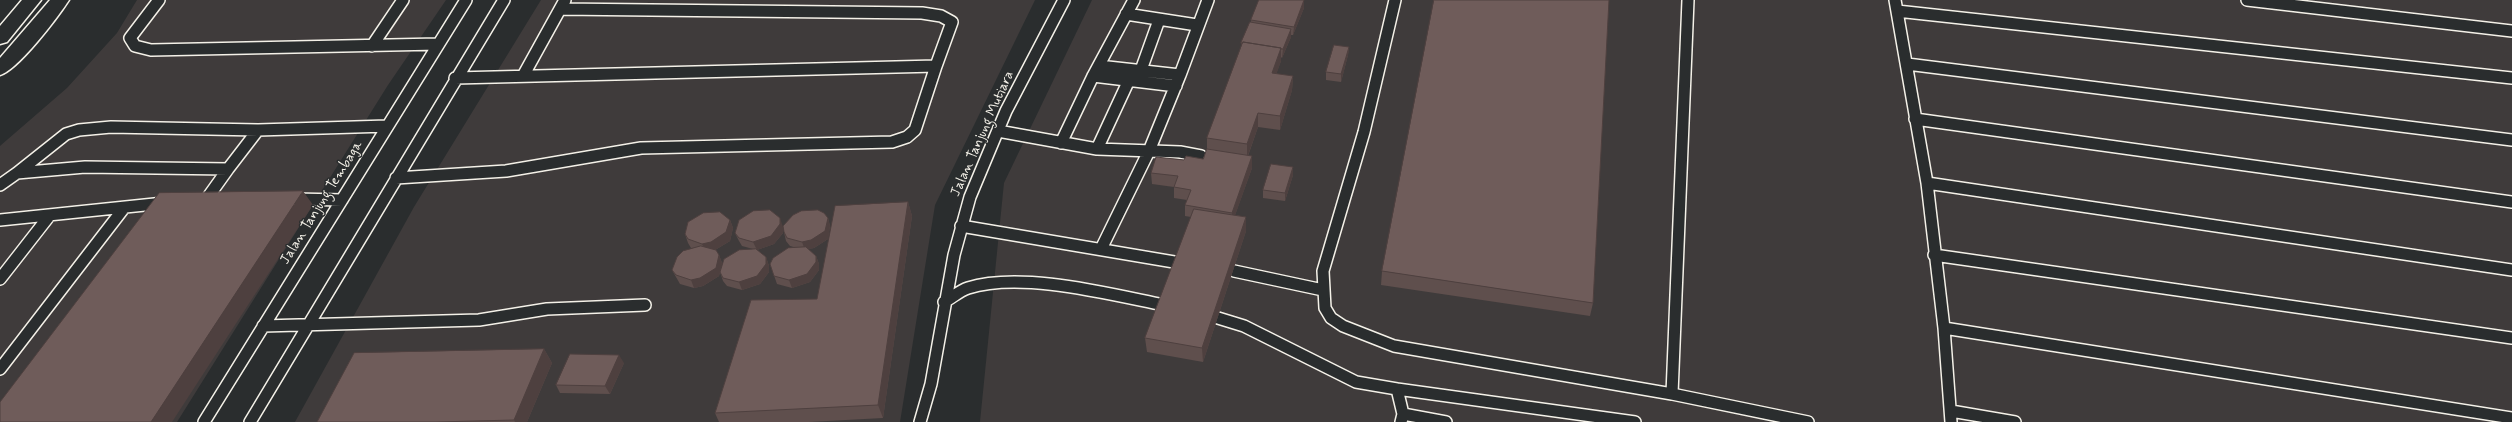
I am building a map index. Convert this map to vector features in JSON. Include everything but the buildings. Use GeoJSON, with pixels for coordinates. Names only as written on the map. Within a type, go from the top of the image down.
{"type":"FeatureCollection","features":[{"type":"Feature","properties":{"kind":"main road"},"geometry":{"type":"LineString","coordinates":[[0,38],[32,0]]}},
{"type":"Feature","properties":{"kind":"main road"},"geometry":{"type":"LineString","coordinates":[[0,69],[23,46],[60,0]]}},
{"type":"Feature","properties":{"kind":"lane"},"geometry":{"type":"LineString","coordinates":[[159,0],[130,38],[135,46],[151,50],[438,44]]}},
{"type":"Feature","properties":{"kind":"lane"},"geometry":{"type":"LineString","coordinates":[[372,46],[403,0]]}},
{"type":"Feature","properties":{"kind":"lane","name":"Jalan Tanjung Tembaga"},"geometry":{"type":"LineString","coordinates":[[204,422],[466,0]]}},
{"type":"Feature","properties":{"kind":"lane"},"geometry":{"type":"LineString","coordinates":[[250,422],[455,78],[504,0]]}},
{"type":"Feature","properties":{"kind":"lane","name":"Jalan Tanjung Mutiara"},"geometry":{"type":"LineString","coordinates":[[920,422],[927,406],[944,302],[961,226],[975,184],[998,131],[1064,0]]}},
{"type":"Feature","properties":{"kind":"lane"},"geometry":{"type":"LineString","coordinates":[[1061,143],[1093,76],[1134,0]]}},
{"type":"Feature","properties":{"kind":"lane"},"geometry":{"type":"LineString","coordinates":[[1101,249],[1150,152],[1176,86],[1197,25],[1208,0]]}},
{"type":"Feature","properties":{"kind":"lane"},"geometry":{"type":"LineString","coordinates":[[1395,0],[1364,132],[1324,271],[1323,290],[1325,308],[1331,318],[1354,331],[1394,346],[1672,394],[1808,422]]}},
{"type":"Feature","properties":{"kind":"lane"},"geometry":{"type":"LineString","coordinates":[[1672,394],[1688,0]]}},
{"type":"Feature","properties":{"kind":"lane"},"geometry":{"type":"LineString","coordinates":[[1895,0],[1927,183],[1934,255],[1944,328],[1951,417],[2015,422]]}},
{"type":"Feature","properties":{"kind":"lane"},"geometry":{"type":"LineString","coordinates":[[2247,0],[2512,31]]}},
{"type":"Feature","properties":{"kind":"lane"},"geometry":{"type":"LineString","coordinates":[[396,178],[506,171],[641,148],[892,142],[907,137],[915,130],[952,22],[941,16],[922,13],[562,4],[524,76]]}},
{"type":"Feature","properties":{"kind":"lane"},"geometry":{"type":"LineString","coordinates":[[1897,12],[2512,78]]}},
{"type":"Feature","properties":{"kind":"lane"},"geometry":{"type":"LineString","coordinates":[[1126,14],[1197,25]]}},
{"type":"Feature","properties":{"kind":"lane"},"geometry":{"type":"LineString","coordinates":[[1141,70],[1159,20]]}},
{"type":"Feature","properties":{"kind":"lane"},"geometry":{"type":"LineString","coordinates":[[1906,64],[2512,140]]}},
{"type":"Feature","properties":{"kind":"lane"},"geometry":{"type":"LineString","coordinates":[[455,78],[936,66]]}},
{"type":"Feature","properties":{"kind":"lane"},"geometry":{"type":"LineString","coordinates":[[1099,66],[1180,75]]}},
{"type":"Feature","properties":{"kind":"lane"},"geometry":{"type":"LineString","coordinates":[[1093,76],[1176,86]]}},
{"type":"Feature","properties":{"kind":"lane"},"geometry":{"type":"LineString","coordinates":[[1097,149],[1129,80]]}},
{"type":"Feature","properties":{"kind":"lane"},"geometry":{"type":"LineString","coordinates":[[1915,119],[2512,202]]}},
{"type":"Feature","properties":{"kind":"lane"},"geometry":{"type":"LineString","coordinates":[[0,185],[66,134],[79,130],[111,127],[258,130],[387,126]]}},
{"type":"Feature","properties":{"kind":"lane"},"geometry":{"type":"LineString","coordinates":[[208,197],[258,130]]}},
{"type":"Feature","properties":{"kind":"lane"},"geometry":{"type":"LineString","coordinates":[[998,131],[1097,149],[1180,152],[1201,156]]}},
{"type":"Feature","properties":{"kind":"lane"},"geometry":{"type":"LineString","coordinates":[[17,173],[85,167],[228,169]]}},
{"type":"Feature","properties":{"kind":"lane"},"geometry":{"type":"LineString","coordinates":[[1927,183],[2512,270]]}},
{"type":"Feature","properties":{"kind":"lane"},"geometry":{"type":"LineString","coordinates":[[193,199],[223,197]]}},
{"type":"Feature","properties":{"kind":"lane"},"geometry":{"type":"LineString","coordinates":[[287,201],[342,200]]}},
{"type":"Feature","properties":{"kind":"lane"},"geometry":{"type":"LineString","coordinates":[[0,220],[50,216],[178,201]]}},
{"type":"Feature","properties":{"kind":"lane"},"geometry":{"type":"LineString","coordinates":[[0,369],[124,208]]}},
{"type":"Feature","properties":{"kind":"lane"},"geometry":{"type":"LineString","coordinates":[[0,279],[50,216]]}},
{"type":"Feature","properties":{"kind":"lane"},"geometry":{"type":"LineString","coordinates":[[961,226],[1180,262]]}},
{"type":"Feature","properties":{"kind":"lane"},"geometry":{"type":"LineString","coordinates":[[1934,255],[2512,338]]}},
{"type":"Feature","properties":{"kind":"lane"},"geometry":{"type":"LineString","coordinates":[[1234,271],[1323,290]]}},
{"type":"Feature","properties":{"kind":"lane"},"geometry":{"type":"LineString","coordinates":[[944,302],[968,288],[1013,282],[1105,293],[1164,305]]}},
{"type":"Feature","properties":{"kind":"lane"},"geometry":{"type":"LineString","coordinates":[[263,326],[308,326],[479,320],[548,309],[645,306]]}},
{"type":"Feature","properties":{"kind":"lane"},"geometry":{"type":"LineString","coordinates":[[1218,318],[1244,326],[1356,382],[1635,422]]}},
{"type":"Feature","properties":{"kind":"lane"},"geometry":{"type":"LineString","coordinates":[[1944,328],[2512,418]]}},
{"type":"Feature","properties":{"kind":"lane"},"geometry":{"type":"LineString","coordinates":[[1397,389],[1402,418],[1446,422]]}},
{"type":"Feature","properties":{"kind":"lane","name":"Jalan Tanjung Mutiara"},"geometry":{"type":"LineString","coordinates":[[927,406],[929,422]]}},
{"type":"Feature","properties":{"kind":"shaded area"},"geometry":{"type":"Polygon","coordinates":[[[137,0],[446,0],[388,85],[177,422],[0,422],[0,146],[67,88],[117,33],[137,0]]]}},
{"type":"Feature","properties":{"kind":"shaded area"},"geometry":{"type":"Polygon","coordinates":[[[541,0],[1035,0],[935,205],[900,422],[295,422],[414,207],[541,0]]]}},
{"type":"Feature","properties":{"kind":"shaded area"},"geometry":{"type":"Polygon","coordinates":[[[1092,0],[2512,0],[2512,422],[980,422],[1004,183],[1092,0]]]}}]}
